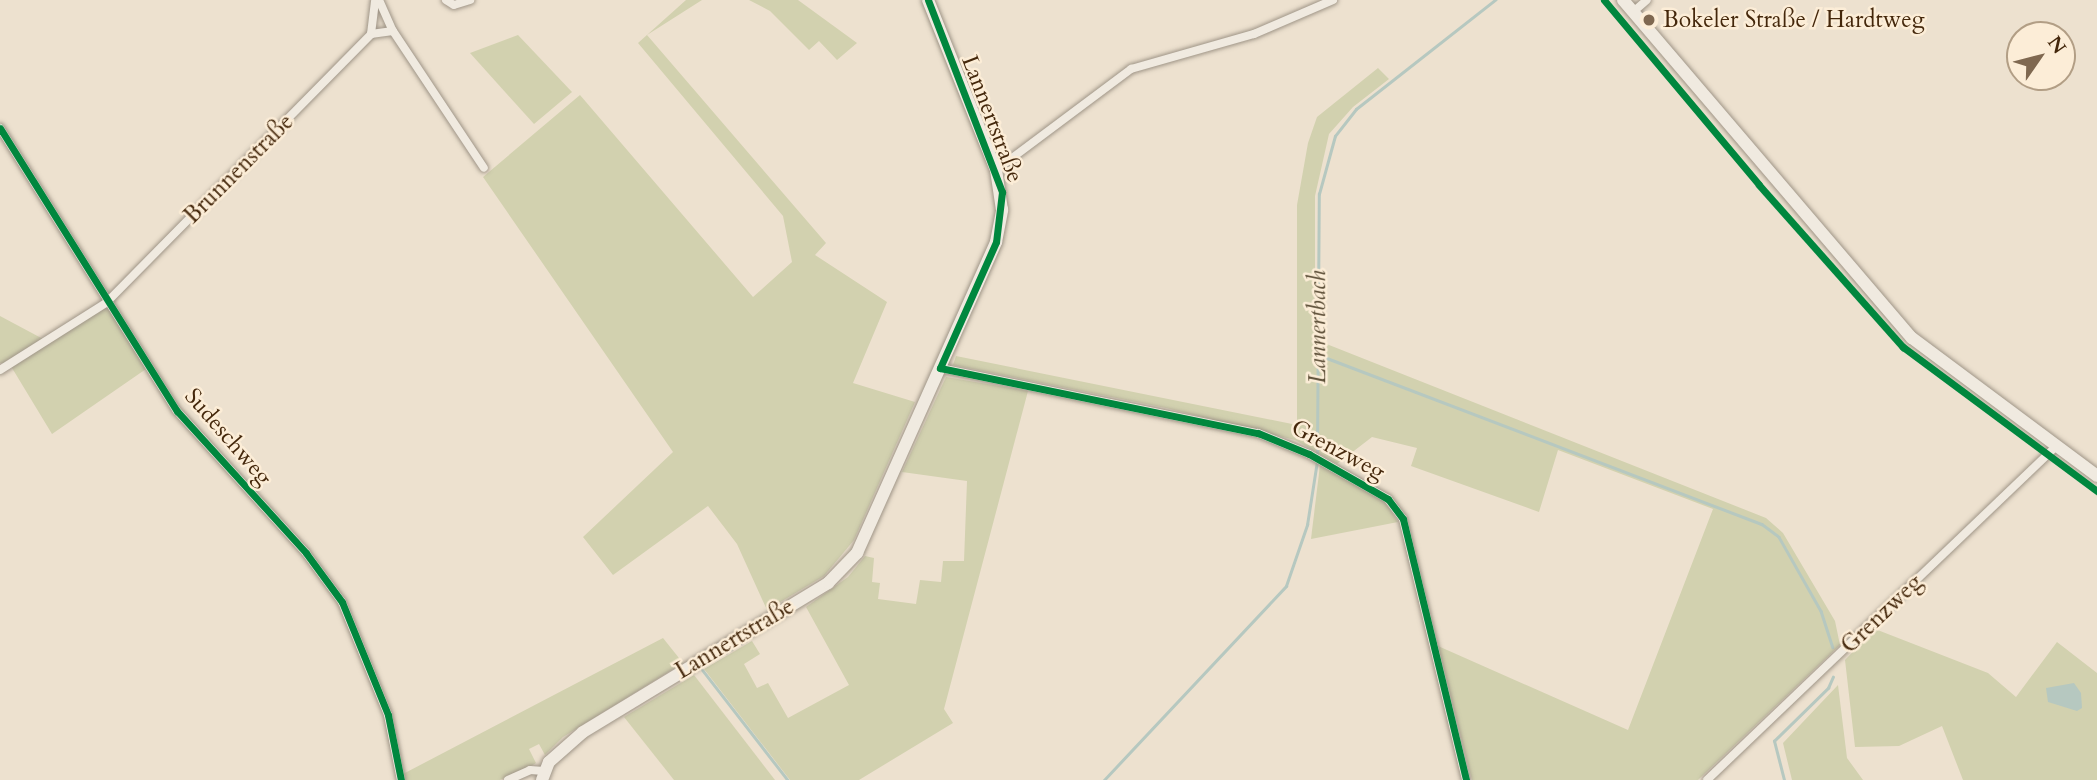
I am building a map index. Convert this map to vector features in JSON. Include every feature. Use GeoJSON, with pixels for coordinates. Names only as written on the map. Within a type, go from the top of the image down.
{"type":"FeatureCollection","features":[{"type":"Feature","properties":{"kind":"street"},"geometry":{"type":"LineString","coordinates":[[377,0],[393,31],[484,168]]}},
{"type":"Feature","properties":{"kind":"street"},"geometry":{"type":"LineString","coordinates":[[377,0],[371,34],[393,31]]}},
{"type":"Feature","properties":{"kind":"street"},"geometry":{"type":"LineString","coordinates":[[446,0],[454,5],[470,0]]}},
{"type":"Feature","properties":{"kind":"street","name":"Lannertstraße"},"geometry":{"type":"LineString","coordinates":[[543,775],[557,753],[583,732],[828,583],[857,553],[996,242],[1002,210],[996,170],[928,0]]}},
{"type":"Feature","properties":{"kind":"street"},"geometry":{"type":"LineString","coordinates":[[996,170],[1131,69],[1254,34],[1333,0]]}},
{"type":"Feature","properties":{"kind":"street"},"geometry":{"type":"LineString","coordinates":[[1623,0],[1912,338],[2097,476]]}},
{"type":"Feature","properties":{"kind":"street"},"geometry":{"type":"LineString","coordinates":[[1633,12],[1647,0]]}},
{"type":"Feature","properties":{"kind":"street","name":"Brunnenstraße"},"geometry":{"type":"LineString","coordinates":[[0,370],[106,303],[371,34]]}},
{"type":"Feature","properties":{"kind":"street","name":"Sudeschweg"},"geometry":{"type":"LineString","coordinates":[[0,128],[106,303],[177,411],[306,553],[342,602],[388,715],[401,780]]}},
{"type":"Feature","properties":{"kind":"street","name":"Grenzweg"},"geometry":{"type":"LineString","coordinates":[[940,368],[1258,433],[1323,461],[1388,499],[1403,519],[1466,780]]}},
{"type":"Feature","properties":{"kind":"street","name":"Grenzweg"},"geometry":{"type":"LineString","coordinates":[[1707,780],[2056,447]]}},
{"type":"Feature","properties":{"kind":"street"},"geometry":{"type":"LineString","coordinates":[[508,780],[530,770],[543,775]]}},
{"type":"Feature","properties":{"kind":"green space"},"geometry":{"type":"Polygon","coordinates":[[[686,0],[702,0],[647,35],[826,243],[815,255],[887,302],[853,383],[915,402],[854,540],[824,576],[767,610],[737,544],[708,506],[613,575],[583,537],[673,452],[483,177],[580,95],[753,297],[792,262],[783,216],[638,43],[686,0]]]}},
{"type":"Feature","properties":{"kind":"green space"},"geometry":{"type":"Polygon","coordinates":[[[749,0],[798,0],[857,43],[837,60],[819,41],[809,50],[770,11],[749,0]]]}},
{"type":"Feature","properties":{"kind":"green space"},"geometry":{"type":"Polygon","coordinates":[[[518,35],[572,92],[534,124],[470,53],[518,35]]]}},
{"type":"Feature","properties":{"kind":"green space"},"geometry":{"type":"Polygon","coordinates":[[[1378,68],[1389,79],[1353,107],[1329,134],[1315,196],[1315,360],[1321,363],[1324,343],[1766,518],[1783,533],[1835,621],[1840,645],[1698,780],[1472,780],[1438,646],[1628,730],[1713,509],[1558,450],[1539,512],[1411,466],[1417,448],[1372,437],[1337,464],[1295,440],[1166,408],[953,365],[956,356],[1297,425],[1297,205],[1308,143],[1317,117],[1378,68]]]}},
{"type":"Feature","properties":{"kind":"green space"},"geometry":{"type":"Polygon","coordinates":[[[106,305],[146,369],[52,434],[9,363],[0,363],[0,316],[45,340],[106,305]]]}},
{"type":"Feature","properties":{"kind":"green space"},"geometry":{"type":"Polygon","coordinates":[[[946,377],[1028,391],[944,709],[953,723],[859,780],[790,780],[704,669],[752,641],[760,654],[744,664],[757,688],[768,683],[788,718],[849,685],[806,607],[848,577],[865,556],[874,558],[872,582],[880,583],[878,599],[916,604],[920,580],[941,582],[943,561],[964,561],[967,481],[902,472],[946,377]]]}},
{"type":"Feature","properties":{"kind":"green space"},"geometry":{"type":"Polygon","coordinates":[[[1320,465],[1385,502],[1398,522],[1311,539],[1320,465]]]}},
{"type":"Feature","properties":{"kind":"green space"},"geometry":{"type":"Polygon","coordinates":[[[1875,629],[1988,673],[2016,697],[2057,642],[2097,673],[2097,780],[1963,780],[1942,726],[1899,746],[1855,747],[1845,660],[1875,629]]]}},
{"type":"Feature","properties":{"kind":"green space"},"geometry":{"type":"Polygon","coordinates":[[[663,638],[683,663],[563,737],[545,755],[539,744],[529,749],[536,763],[528,768],[500,780],[403,780],[403,774],[663,638]]]}},
{"type":"Feature","properties":{"kind":"green space"},"geometry":{"type":"Polygon","coordinates":[[[694,675],[775,780],[674,780],[624,717],[694,675]]]}},
{"type":"Feature","properties":{"kind":"green space"},"geometry":{"type":"Polygon","coordinates":[[[1838,685],[1847,758],[1863,780],[1792,780],[1783,743],[1838,685]]]}},
{"type":"Feature","properties":{"kind":"shaded area"},"geometry":{"type":"Polygon","coordinates":[[[2074,683],[2081,693],[2082,708],[2077,711],[2048,702],[2046,688],[2074,683]]]}},
{"type":"Feature","properties":{"kind":"waterway","name":"Lannertbach"},"geometry":{"type":"LineString","coordinates":[[1317,454],[1319,194],[1335,136],[1356,109],[1495,0]]}},
{"type":"Feature","properties":{"kind":"waterway"},"geometry":{"type":"LineString","coordinates":[[1319,355],[1762,524],[1779,537],[1821,611],[1833,647]]}},
{"type":"Feature","properties":{"kind":"waterway","name":"Lannertbach"},"geometry":{"type":"LineString","coordinates":[[1104,780],[1286,586],[1307,525],[1317,461]]}},
{"type":"Feature","properties":{"kind":"waterway"},"geometry":{"type":"LineString","coordinates":[[752,637],[701,668],[788,780]]}},
{"type":"Feature","properties":{"kind":"waterway"},"geometry":{"type":"LineString","coordinates":[[1784,780],[1774,741],[1828,688],[1833,677]]}},
{"type":"Feature","properties":{"kind":"cycle path"},"geometry":{"type":"LineString","coordinates":[[928,0],[1002,192],[996,242],[940,368],[1258,433],[1309,454],[1388,499],[1403,519],[1466,780]]}},
{"type":"Feature","properties":{"kind":"cycle path"},"geometry":{"type":"LineString","coordinates":[[1604,0],[1759,185],[1903,347],[2097,491]]}},
{"type":"Feature","properties":{"kind":"cycle path"},"geometry":{"type":"LineString","coordinates":[[0,128],[177,411],[306,553],[342,602],[388,715],[401,780]]}},
{"type":"Feature","properties":{"kind":"place","name":"Bokeler Straße / Hardtweg"},"geometry":{"type":"Point","coordinates":[1649,20]}}]}
